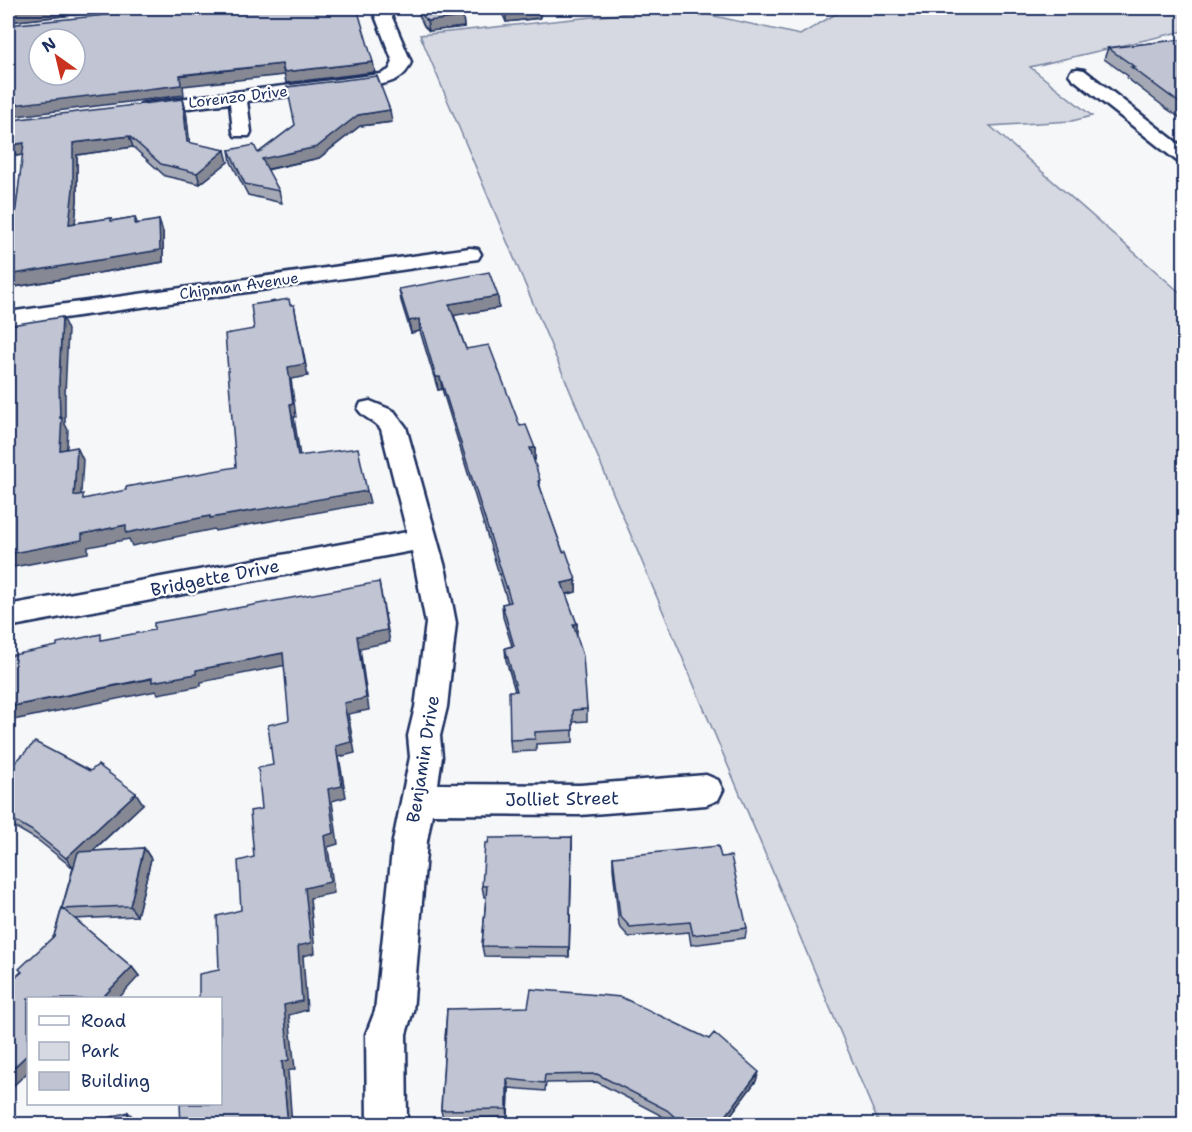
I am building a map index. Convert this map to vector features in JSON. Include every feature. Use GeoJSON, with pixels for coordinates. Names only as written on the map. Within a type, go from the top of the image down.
{"type":"FeatureCollection","features":[{"type":"Feature","properties":{"kind":"street","name":"Lorenzo Drive"},"geometry":{"type":"LineString","coordinates":[[133,110],[373,81],[392,75],[400,69],[402,62],[380,8]]}},
{"type":"Feature","properties":{"kind":"street"},"geometry":{"type":"LineString","coordinates":[[1078,74],[1176,142],[1185,158]]}},
{"type":"Feature","properties":{"kind":"street"},"geometry":{"type":"LineString","coordinates":[[237,97],[242,132]]}},
{"type":"Feature","properties":{"kind":"street","name":"Chipman Avenue"},"geometry":{"type":"LineString","coordinates":[[8,319],[470,254]]}},
{"type":"Feature","properties":{"kind":"street","name":"Benjamin Drive"},"geometry":{"type":"LineString","coordinates":[[370,410],[385,417],[393,427],[432,571],[441,623],[433,696],[424,736],[426,757],[410,841],[394,1011],[386,1034],[387,1125]]}},
{"type":"Feature","properties":{"kind":"street","name":"Bridgette Drive"},"geometry":{"type":"LineString","coordinates":[[8,616],[422,539]]}},
{"type":"Feature","properties":{"kind":"street","name":"Jolliet Street"},"geometry":{"type":"LineString","coordinates":[[418,799],[580,800],[706,790]]}},
{"type":"Feature","properties":{"kind":"green space"},"geometry":{"type":"Polygon","coordinates":[[[678,8],[800,35],[846,8],[1184,8],[1184,31],[1030,67],[1092,116],[1072,121],[990,126],[1184,296],[1184,1124],[879,1124],[420,35],[678,8]]]}},
{"type":"Feature","properties":{"kind":"building"},"geometry":{"type":"Polygon","coordinates":[[[8,8],[42,8],[8,11],[8,8]]]}},
{"type":"Feature","properties":{"kind":"building"},"geometry":{"type":"Polygon","coordinates":[[[230,8],[357,8],[373,62],[284,72],[282,64],[180,75],[181,85],[13,105],[13,95],[8,95],[8,25],[126,13],[230,8]]]}},
{"type":"Feature","properties":{"kind":"building"},"geometry":{"type":"Polygon","coordinates":[[[419,8],[459,8],[463,17],[427,21],[419,8]]]}},
{"type":"Feature","properties":{"kind":"building"},"geometry":{"type":"Polygon","coordinates":[[[504,8],[539,8],[506,11],[504,8]]]}},
{"type":"Feature","properties":{"kind":"building"},"geometry":{"type":"Polygon","coordinates":[[[1185,39],[1185,107],[1108,48],[1185,39]]]}},
{"type":"Feature","properties":{"kind":"building"},"geometry":{"type":"Polygon","coordinates":[[[377,76],[390,110],[358,115],[317,147],[262,159],[279,191],[245,184],[229,150],[254,145],[258,153],[295,125],[287,87],[377,76]]]}},
{"type":"Feature","properties":{"kind":"building"},"geometry":{"type":"Polygon","coordinates":[[[183,99],[187,142],[225,150],[197,173],[161,164],[129,136],[73,143],[73,189],[69,224],[111,218],[111,221],[135,217],[135,224],[159,220],[160,250],[8,275],[8,252],[10,251],[24,143],[11,145],[12,120],[183,99]]]}},
{"type":"Feature","properties":{"kind":"building"},"geometry":{"type":"Polygon","coordinates":[[[489,272],[498,296],[449,304],[466,349],[489,345],[520,426],[526,425],[535,448],[530,448],[540,480],[538,481],[563,552],[566,551],[576,580],[562,583],[577,624],[573,624],[583,656],[587,709],[573,710],[573,730],[535,732],[535,739],[510,740],[509,691],[517,691],[505,648],[514,646],[502,604],[511,602],[440,377],[436,377],[419,319],[409,321],[399,289],[489,272]]]}},
{"type":"Feature","properties":{"kind":"building"},"geometry":{"type":"Polygon","coordinates":[[[289,299],[290,305],[294,305],[305,364],[288,367],[293,404],[290,404],[298,456],[358,448],[367,491],[210,518],[210,516],[126,533],[126,525],[82,534],[82,540],[8,554],[8,334],[11,325],[62,317],[59,381],[60,418],[62,417],[60,450],[77,447],[74,496],[83,494],[83,499],[126,490],[126,487],[236,467],[225,334],[254,329],[251,305],[289,299]]]}},
{"type":"Feature","properties":{"kind":"building"},"geometry":{"type":"Polygon","coordinates":[[[379,582],[387,630],[357,636],[366,698],[344,703],[351,742],[336,746],[342,786],[328,789],[334,833],[324,836],[330,882],[305,888],[311,943],[298,946],[302,1001],[284,1005],[289,1060],[282,1062],[288,1125],[181,1125],[180,1105],[222,1105],[222,997],[199,997],[199,974],[219,970],[217,916],[241,910],[238,861],[254,857],[250,811],[262,809],[258,768],[273,765],[268,725],[289,720],[283,653],[196,670],[196,674],[152,682],[152,678],[8,707],[8,656],[101,634],[101,640],[154,630],[154,623],[379,582]]]}},
{"type":"Feature","properties":{"kind":"building"},"geometry":{"type":"Polygon","coordinates":[[[35,742],[90,771],[98,765],[136,793],[66,858],[31,830],[8,817],[8,770],[35,742]]]}},
{"type":"Feature","properties":{"kind":"building"},"geometry":{"type":"Polygon","coordinates":[[[572,837],[569,947],[482,946],[487,886],[482,886],[485,843],[488,843],[489,838],[572,837]]]}},
{"type":"Feature","properties":{"kind":"building"},"geometry":{"type":"Polygon","coordinates":[[[718,846],[721,857],[731,856],[747,928],[693,935],[690,922],[630,927],[620,916],[613,857],[718,846]]]}},
{"type":"Feature","properties":{"kind":"building"},"geometry":{"type":"Polygon","coordinates":[[[144,848],[130,906],[63,909],[132,967],[103,997],[27,997],[27,1055],[8,1073],[8,984],[22,972],[19,969],[54,936],[78,852],[144,848]]]}},
{"type":"Feature","properties":{"kind":"building"},"geometry":{"type":"Polygon","coordinates":[[[531,989],[621,997],[709,1039],[714,1033],[759,1072],[719,1125],[684,1125],[667,1110],[597,1074],[545,1075],[544,1083],[507,1079],[507,1109],[441,1110],[447,1009],[528,1007],[531,989]]]}},
{"type":"Feature","properties":{"kind":"building"},"geometry":{"type":"Polygon","coordinates":[[[128,1112],[128,1125],[86,1125],[128,1112]]]}},
{"type":"Feature","properties":{"kind":"building"},"geometry":{"type":"Polygon","coordinates":[[[59,1121],[59,1125],[44,1125],[59,1121]]]}}]}
